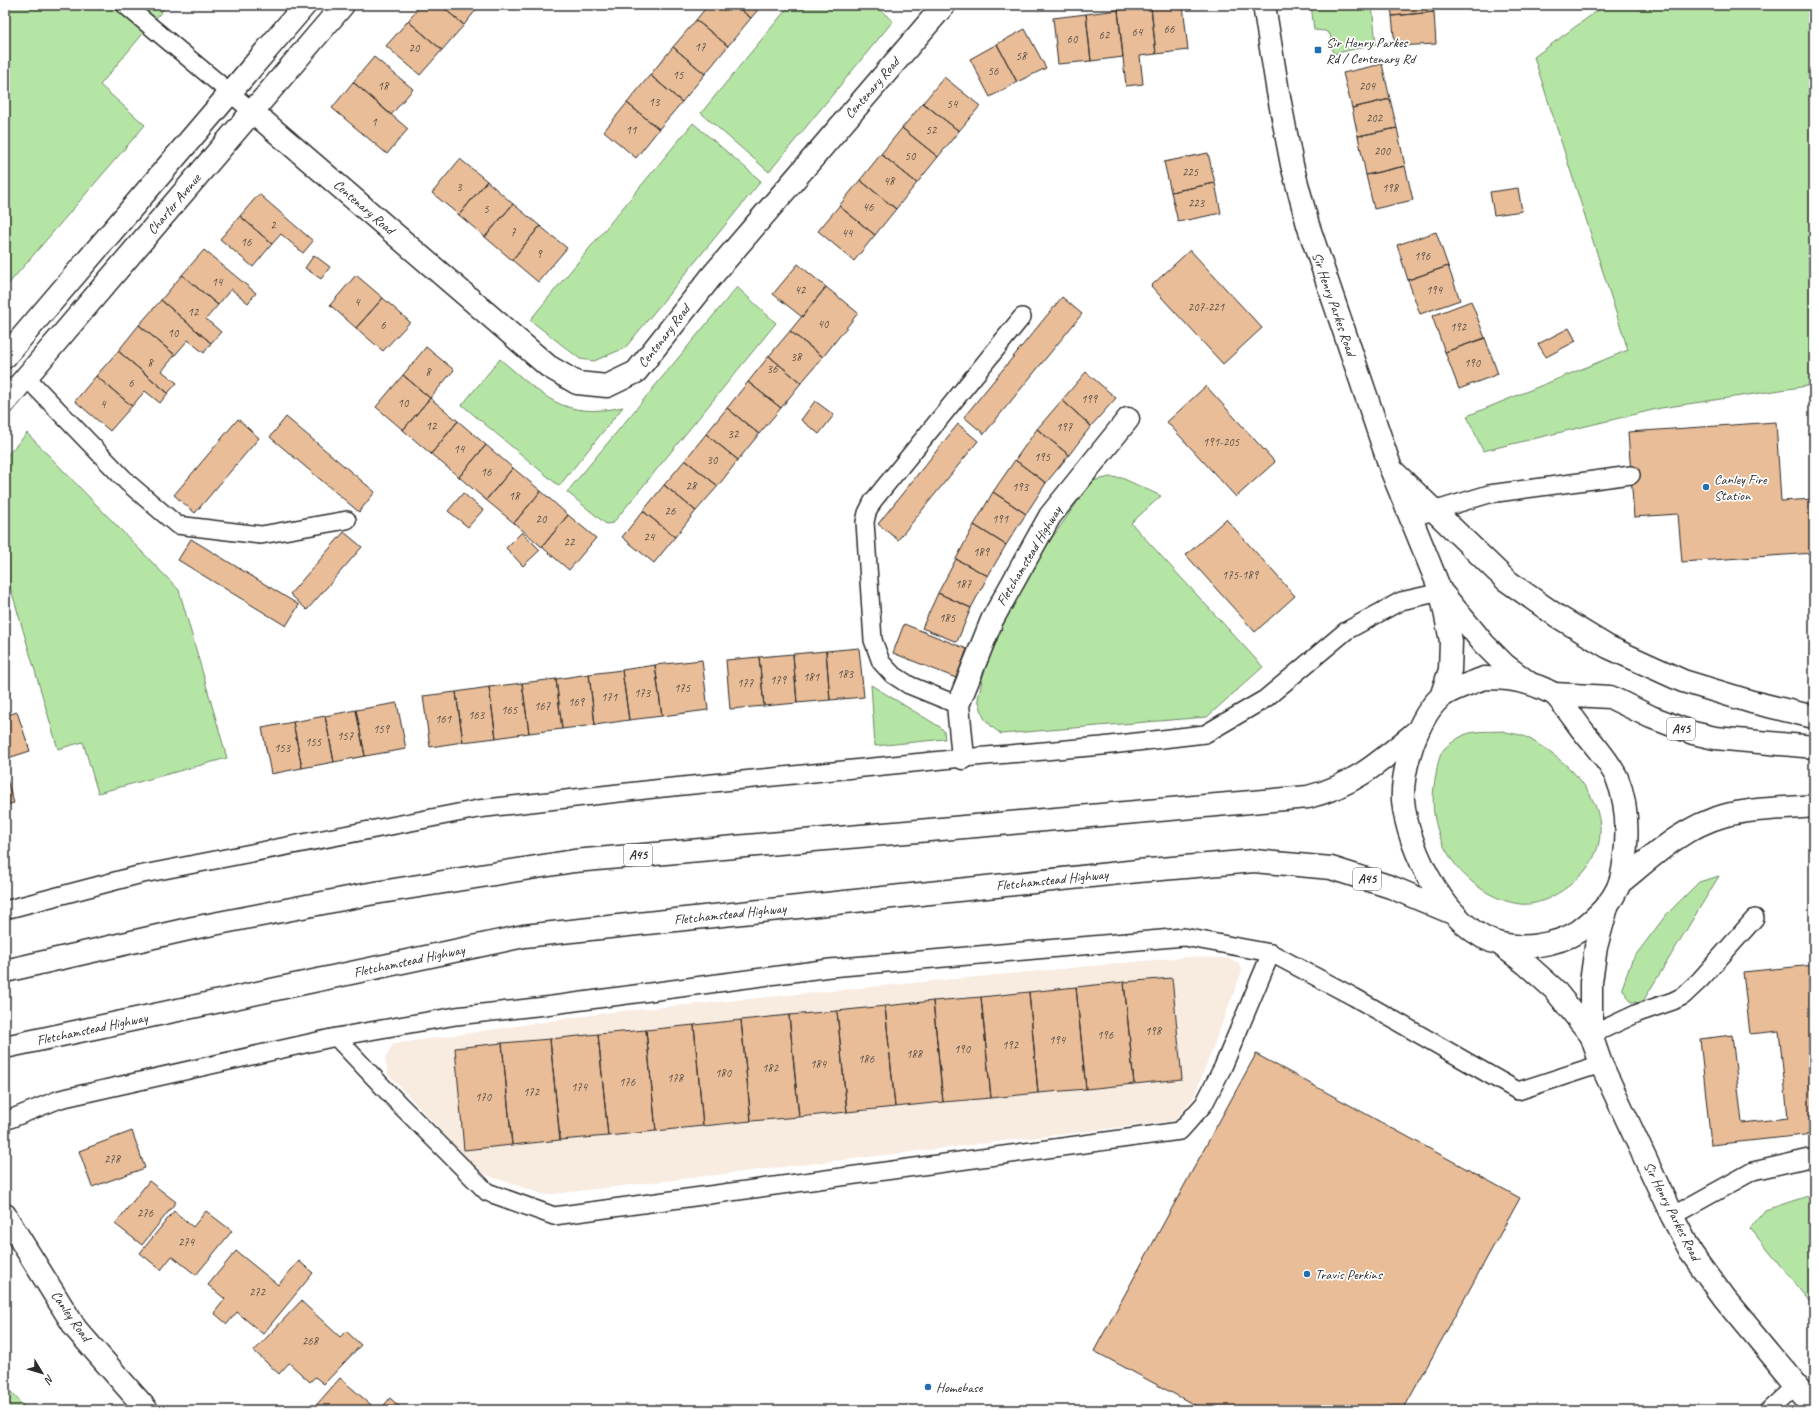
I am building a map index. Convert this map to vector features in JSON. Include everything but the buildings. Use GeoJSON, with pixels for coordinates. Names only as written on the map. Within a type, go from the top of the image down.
{"type":"FeatureCollection","features":[{"type":"Feature","properties":{"kind":"main road"},"geometry":{"type":"LineString","coordinates":[[5,357],[305,5]]}},
{"type":"Feature","properties":{"kind":"main road","name":"Charter Avenue"},"geometry":{"type":"LineString","coordinates":[[5,402],[343,5]]}},
{"type":"Feature","properties":{"kind":"main road","name":"Centenary Road"},"geometry":{"type":"LineString","coordinates":[[253,112],[548,366],[577,383],[607,386],[636,372],[711,276],[944,5]]}},
{"type":"Feature","properties":{"kind":"main road","name":"Sir Henry Parkes Road"},"geometry":{"type":"LineString","coordinates":[[1264,5],[1278,92],[1292,165],[1308,225],[1391,469],[1440,592],[1451,641],[1450,670],[1441,697]]}},
{"type":"Feature","properties":{"kind":"main road","name":"Fletchamstead Highway"},"geometry":{"type":"LineString","coordinates":[[963,758],[958,705],[992,620],[1050,516],[1128,419]]}},
{"type":"Feature","properties":{"kind":"main road"},"geometry":{"type":"LineString","coordinates":[[1391,469],[1506,580],[1557,616],[1608,647],[1683,682],[1752,702],[1814,716]]}},
{"type":"Feature","properties":{"kind":"main road","name":"Sir Henry Parkes Road"},"geometry":{"type":"LineString","coordinates":[[1440,592],[1484,644],[1505,665],[1529,682]]}},
{"type":"Feature","properties":{"kind":"main road","name":"A45"},"geometry":{"type":"LineString","coordinates":[[1554,694],[1605,758],[1616,777],[1622,794],[1626,824],[1626,852],[1621,882],[1607,907],[1593,921],[1574,934],[1550,944],[1528,947],[1500,944],[1477,933],[1456,914],[1441,897],[1426,875],[1415,851],[1406,816],[1403,800],[1406,766],[1417,731],[1427,714],[1441,697],[1460,687],[1484,678],[1505,678],[1529,682],[1554,694],[1610,697],[1651,717],[1694,733],[1716,738],[1814,747]]}},
{"type":"Feature","properties":{"kind":"main road","name":"A45"},"geometry":{"type":"LineString","coordinates":[[5,971],[193,928],[369,894],[574,861],[1308,797],[1330,792],[1371,770],[1417,731]]}},
{"type":"Feature","properties":{"kind":"main road","name":"A45"},"geometry":{"type":"LineString","coordinates":[[1621,882],[1686,832],[1704,823],[1723,816],[1742,813],[1814,806]]}},
{"type":"Feature","properties":{"kind":"main road","name":"Fletchamstead Highway"},"geometry":{"type":"LineString","coordinates":[[5,1047],[524,936],[1138,870],[1254,862],[1331,868],[1391,887],[1456,914]]}},
{"type":"Feature","properties":{"kind":"main road","name":"Sir Henry Parkes Road"},"geometry":{"type":"LineString","coordinates":[[1607,907],[1596,947],[1591,982],[1591,1035],[1601,1064],[1672,1216],[1692,1254],[1725,1300],[1814,1406]]}},
{"type":"Feature","properties":{"kind":"main road","name":"Sir Henry Parkes Road"},"geometry":{"type":"LineString","coordinates":[[1500,944],[1526,964],[1554,989],[1591,1035]]}},
{"type":"Feature","properties":{"kind":"main road","name":"Canley Road"},"geometry":{"type":"LineString","coordinates":[[5,1215],[76,1329],[147,1410]]}},
{"type":"Feature","properties":{"kind":"lane"},"geometry":{"type":"LineString","coordinates":[[125,5],[253,112]]}},
{"type":"Feature","properties":{"kind":"lane"},"geometry":{"type":"LineString","coordinates":[[958,705],[909,685],[892,674],[881,662],[873,640],[865,522],[867,513],[873,501],[1022,317]]}},
{"type":"Feature","properties":{"kind":"lane"},"geometry":{"type":"LineString","coordinates":[[26,378],[128,483],[177,525],[261,535],[346,520]]}},
{"type":"Feature","properties":{"kind":"lane"},"geometry":{"type":"LineString","coordinates":[[1410,518],[1489,494],[1631,475]]}},
{"type":"Feature","properties":{"kind":"lane"},"geometry":{"type":"LineString","coordinates":[[5,910],[138,875],[478,809],[663,788],[963,758],[1102,746],[1205,734],[1265,699],[1346,631],[1401,602],[1440,592]]}},
{"type":"Feature","properties":{"kind":"lane"},"geometry":{"type":"LineString","coordinates":[[1591,1035],[1638,1013],[1683,996],[1700,980],[1756,918]]}},
{"type":"Feature","properties":{"kind":"lane"},"geometry":{"type":"LineString","coordinates":[[5,1121],[60,1099],[336,1037],[456,1016],[545,1006],[830,968],[1184,937],[1271,953],[1354,996],[1518,1090],[1601,1064]]}},
{"type":"Feature","properties":{"kind":"lane"},"geometry":{"type":"LineString","coordinates":[[336,1037],[399,1104],[487,1192],[554,1216],[1180,1131],[1204,1104],[1223,1067],[1271,953]]}},
{"type":"Feature","properties":{"kind":"lane"},"geometry":{"type":"LineString","coordinates":[[1672,1216],[1753,1171],[1814,1157]]}},
{"type":"Feature","properties":{"kind":"lane"},"geometry":{"type":"LineString","coordinates":[[1769,1410],[1797,1384]]}},
{"type":"Feature","properties":{"kind":"shaded area"},"geometry":{"type":"Polygon","coordinates":[[[1186,957],[1228,958],[1238,963],[1242,971],[1194,1097],[1174,1121],[545,1195],[481,1173],[388,1074],[385,1058],[393,1044],[612,1012],[1186,957]]]}},
{"type":"Feature","properties":{"kind":"green space"},"geometry":{"type":"Polygon","coordinates":[[[5,5],[167,5],[100,85],[145,125],[5,288],[5,5]]]}},
{"type":"Feature","properties":{"kind":"green space"},"geometry":{"type":"Polygon","coordinates":[[[790,5],[874,5],[893,21],[769,172],[701,113],[790,5]]]}},
{"type":"Feature","properties":{"kind":"green space"},"geometry":{"type":"Polygon","coordinates":[[[1311,5],[1372,5],[1376,44],[1333,54],[1330,34],[1325,31],[1314,30],[1311,5]]]}},
{"type":"Feature","properties":{"kind":"green space"},"geometry":{"type":"Polygon","coordinates":[[[1605,5],[1814,5],[1814,385],[1661,408],[1483,451],[1467,416],[1628,350],[1534,57],[1605,5]]]}},
{"type":"Feature","properties":{"kind":"green space"},"geometry":{"type":"Polygon","coordinates":[[[693,123],[761,181],[625,348],[594,361],[580,359],[530,320],[693,123]]]}},
{"type":"Feature","properties":{"kind":"green space"},"geometry":{"type":"Polygon","coordinates":[[[737,287],[776,323],[613,523],[606,524],[567,492],[737,287]]]}},
{"type":"Feature","properties":{"kind":"green space"},"geometry":{"type":"Polygon","coordinates":[[[500,359],[529,384],[555,402],[584,410],[602,410],[623,407],[559,486],[462,405],[500,359]]]}},
{"type":"Feature","properties":{"kind":"green space"},"geometry":{"type":"Polygon","coordinates":[[[27,433],[179,590],[227,758],[98,793],[83,742],[58,749],[10,586],[5,587],[5,458],[27,433]]]}},
{"type":"Feature","properties":{"kind":"green space"},"geometry":{"type":"Polygon","coordinates":[[[1110,477],[1122,478],[1161,496],[1131,523],[1263,667],[1207,717],[1001,734],[984,718],[978,699],[986,662],[1008,614],[1045,548],[1092,481],[1110,477]]]}},
{"type":"Feature","properties":{"kind":"green space"},"geometry":{"type":"Polygon","coordinates":[[[871,685],[940,727],[944,731],[945,739],[875,746],[871,685]]]}},
{"type":"Feature","properties":{"kind":"green space"},"geometry":{"type":"Polygon","coordinates":[[[1503,731],[1521,735],[1537,743],[1568,767],[1582,783],[1592,799],[1598,816],[1600,834],[1596,852],[1586,869],[1570,885],[1559,893],[1540,902],[1520,904],[1506,901],[1479,888],[1457,867],[1449,855],[1442,842],[1434,815],[1433,795],[1438,761],[1444,749],[1456,739],[1468,733],[1503,731]]]}},
{"type":"Feature","properties":{"kind":"green space"},"geometry":{"type":"Polygon","coordinates":[[[1719,876],[1642,1003],[1631,1002],[1622,988],[1632,960],[1666,915],[1699,882],[1719,876]]]}},
{"type":"Feature","properties":{"kind":"green space"},"geometry":{"type":"Polygon","coordinates":[[[1814,1194],[1814,1307],[1750,1228],[1765,1210],[1814,1194]]]}},
{"type":"Feature","properties":{"kind":"green space"},"geometry":{"type":"Polygon","coordinates":[[[5,1385],[27,1410],[5,1410],[5,1385]]]}},
{"type":"Feature","properties":{"kind":"place","name":"Sir Henry Parkes Rd / Centenary Rd"},"geometry":{"type":"Point","coordinates":[1318,50]}},
{"type":"Feature","properties":{"kind":"place","name":"Canley Fire Station"},"geometry":{"type":"Point","coordinates":[1706,487]}},
{"type":"Feature","properties":{"kind":"place","name":"Travis Perkins"},"geometry":{"type":"Point","coordinates":[1307,1274]}},
{"type":"Feature","properties":{"kind":"place","name":"Homebase"},"geometry":{"type":"Point","coordinates":[928,1387]}}]}
